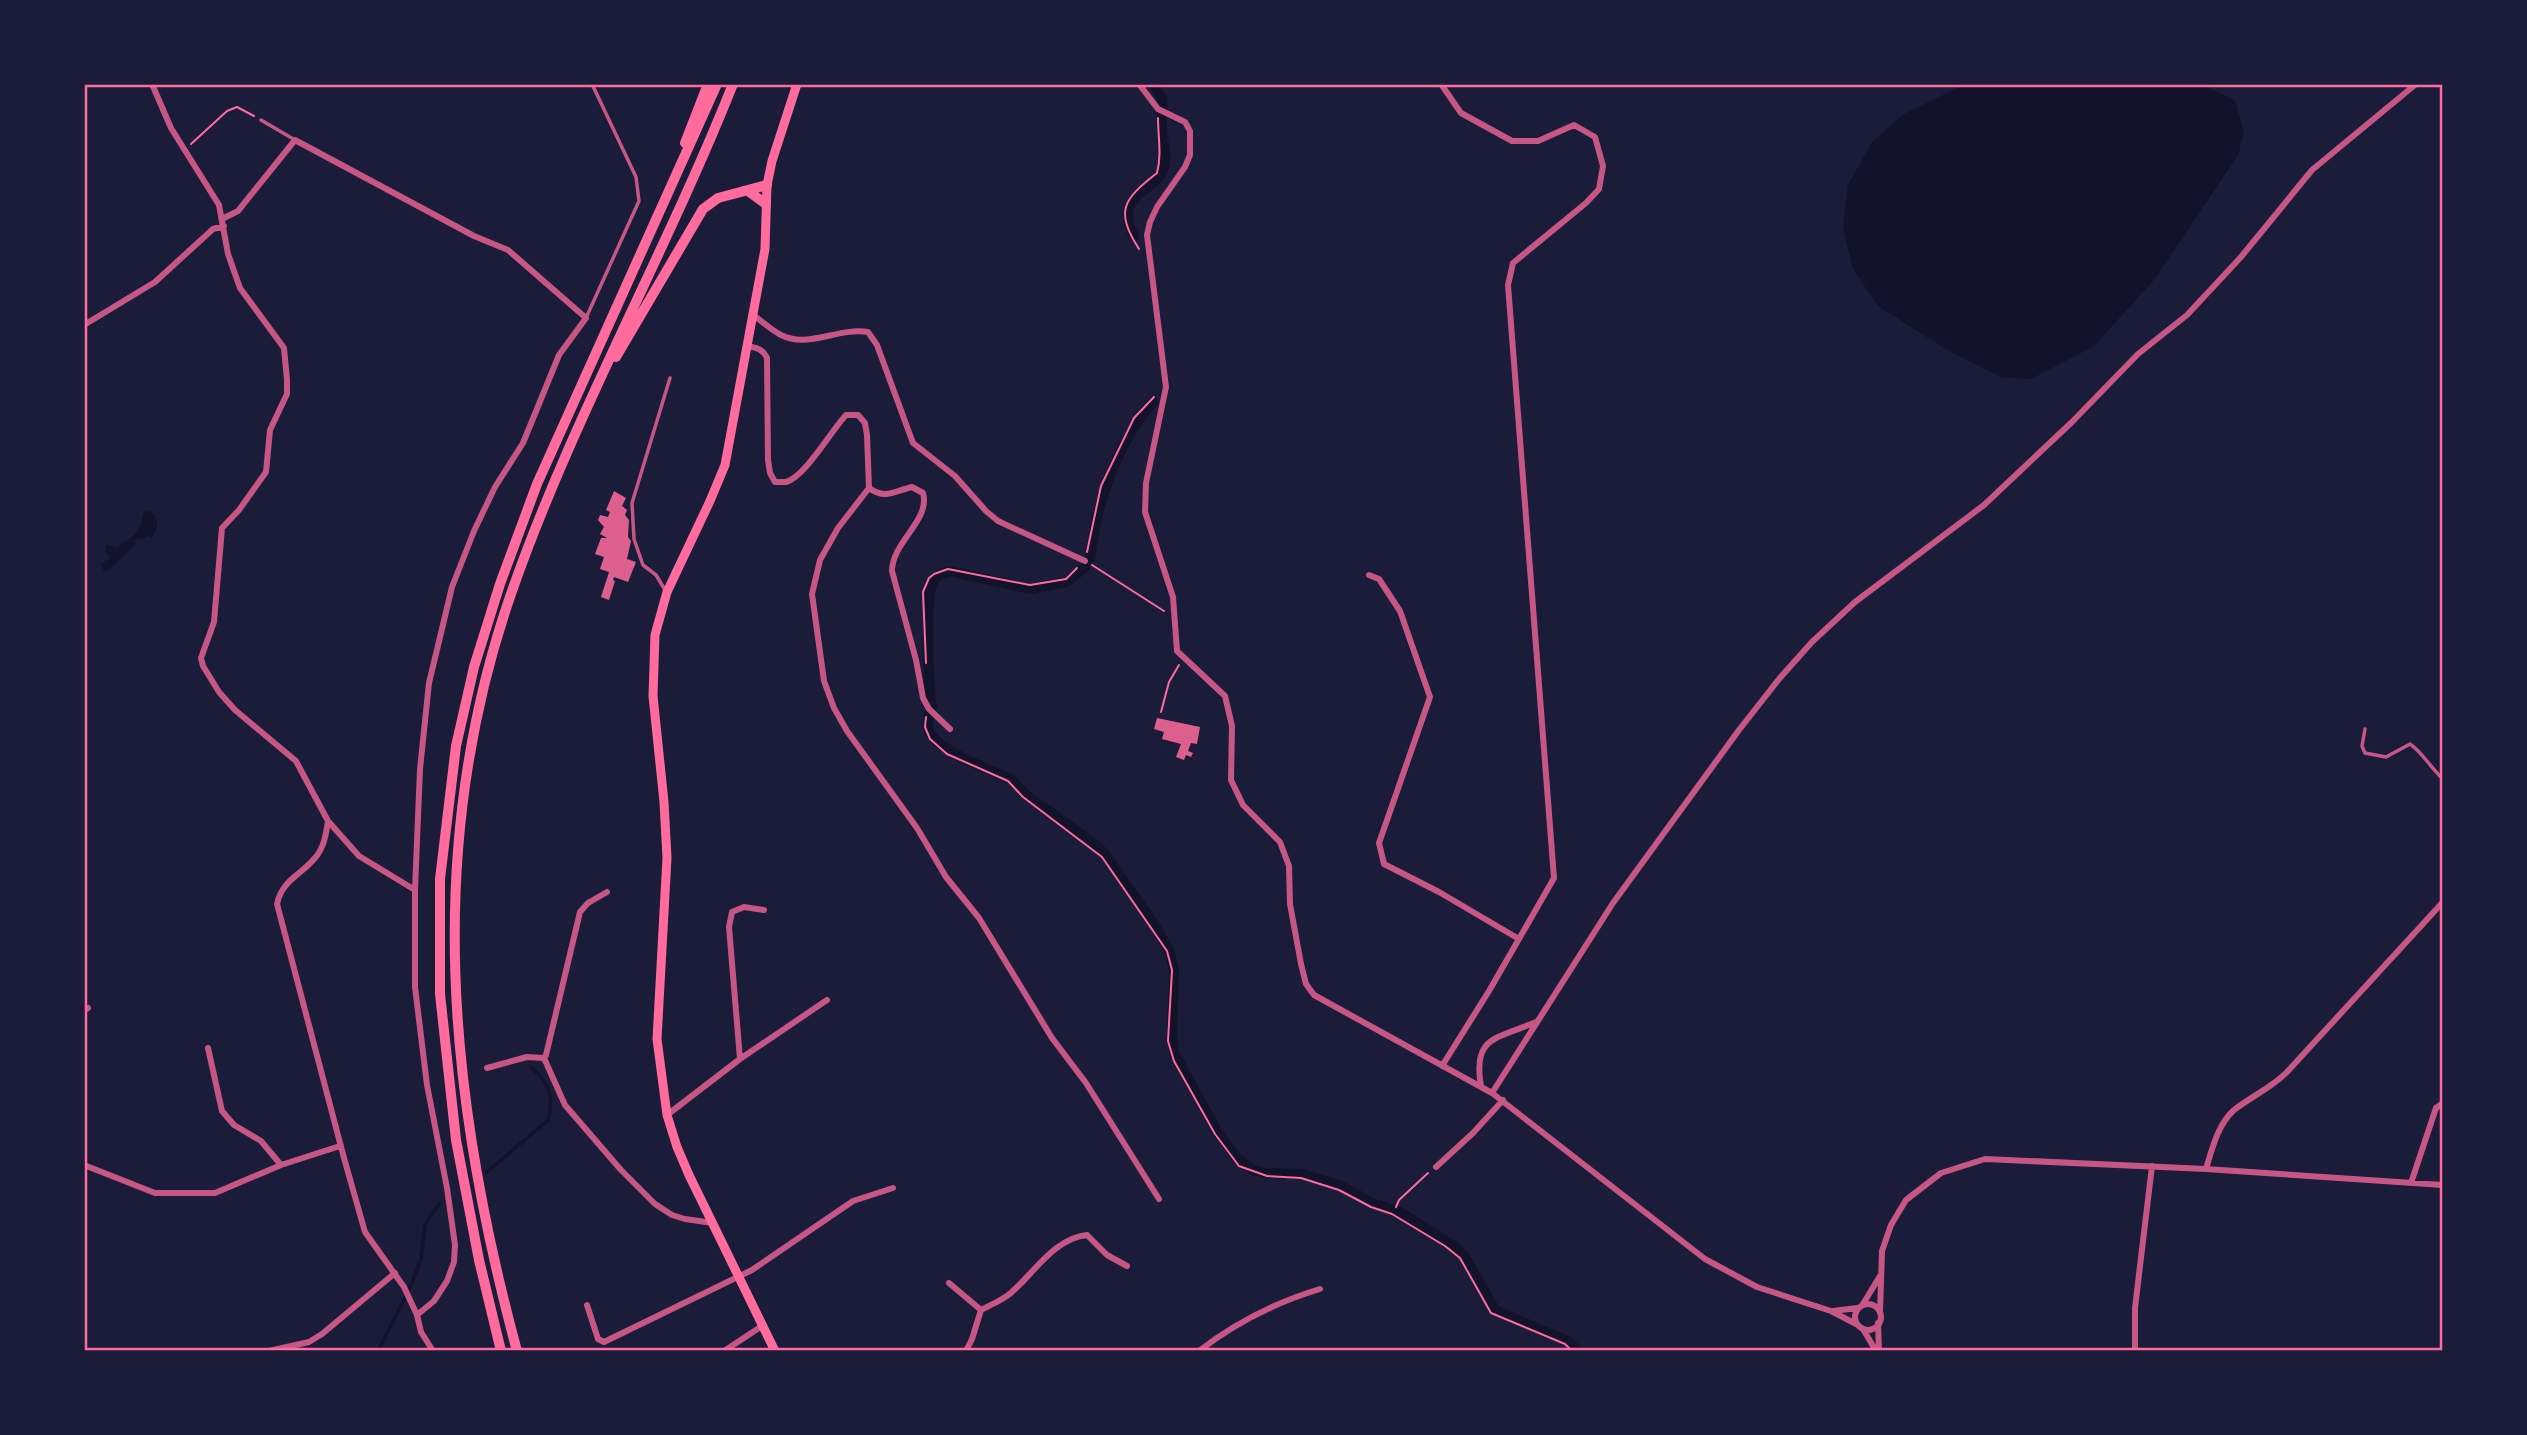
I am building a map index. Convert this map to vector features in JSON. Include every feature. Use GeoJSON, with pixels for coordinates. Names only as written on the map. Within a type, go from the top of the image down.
{"type":"FeatureCollection","features":[{"type":"Feature","properties":{"kind":"highway"},"geometry":{"type":"LineString","coordinates":[[659,211],[708,84]]}},
{"type":"Feature","properties":{"kind":"highway"},"geometry":{"type":"LineString","coordinates":[[501,1351],[466,1197],[444,1042],[440,879],[449,792],[459,733],[474,667],[537,484],[718,84]]}},
{"type":"Feature","properties":{"kind":"highway"},"geometry":{"type":"LineString","coordinates":[[517,1351],[491,1247],[467,1118],[459,1055],[453,965],[455,875],[467,768],[491,659],[513,589],[588,405],[733,84]]}},
{"type":"Feature","properties":{"kind":"highway"},"geometry":{"type":"LineString","coordinates":[[588,405],[703,209],[718,198],[767,185]]}},
{"type":"Feature","properties":{"kind":"highway"},"geometry":{"type":"LineString","coordinates":[[748,191],[766,204]]}},
{"type":"Feature","properties":{"kind":"main road"},"geometry":{"type":"LineString","coordinates":[[775,1351],[681,1157],[667,1115],[657,1040],[667,882],[666,826],[652,668],[655,635],[667,592],[725,465],[765,249],[767,185],[797,84]]}},
{"type":"Feature","properties":{"kind":"street"},"geometry":{"type":"LineString","coordinates":[[152,84],[171,128],[219,205],[228,254],[240,288],[284,348],[287,394],[270,430],[266,472],[239,510],[222,528],[214,622],[201,658],[203,666],[219,692],[235,710],[296,761],[328,821],[359,856],[415,890]]}},
{"type":"Feature","properties":{"kind":"street"},"geometry":{"type":"LineString","coordinates":[[1139,84],[1161,111],[1185,122],[1190,131],[1190,155],[1179,178],[1157,207],[1147,235],[1166,387],[1146,483],[1145,512],[1173,597],[1177,651],[1225,696],[1232,726],[1231,780],[1243,805],[1280,842],[1289,866],[1290,904],[1306,984],[1314,995],[1503,1100],[1705,1259],[1757,1287],[1831,1311],[1860,1327],[1872,1329],[1878,1323]]}},
{"type":"Feature","properties":{"kind":"street"},"geometry":{"type":"LineString","coordinates":[[1441,84],[1461,113],[1512,141],[1538,141],[1574,125],[1595,137],[1603,166],[1599,189],[1586,204],[1513,263],[1507,285],[1554,872],[1552,883],[1442,1066]]}},
{"type":"Feature","properties":{"kind":"street"},"geometry":{"type":"LineString","coordinates":[[1492,1093],[1613,903],[1739,730],[1812,642],[1855,602],[1984,505],[2072,422],[2138,354],[2187,315],[2241,257],[2312,170],[2416,84]]}},
{"type":"Feature","properties":{"kind":"street"},"geometry":{"type":"LineString","coordinates":[[84,325],[155,282],[213,229],[238,211],[295,140],[468,232],[508,250],[586,318],[559,355],[523,443],[495,487],[474,531],[453,587],[429,683],[420,769],[415,890],[415,987],[427,1085],[455,1245],[454,1262],[447,1281],[434,1301],[417,1315]]}},
{"type":"Feature","properties":{"kind":"street"},"geometry":{"type":"LineString","coordinates":[[754,315],[781,335],[802,340],[855,330],[869,332],[877,345],[913,443],[955,476],[998,521],[1085,561]]}},
{"type":"Feature","properties":{"kind":"street"},"geometry":{"type":"LineString","coordinates":[[748,346],[765,352],[767,358],[768,460],[775,482],[786,482],[798,476],[846,415],[858,415],[865,423],[869,488],[838,528],[820,560],[812,594],[824,681],[834,708],[854,741],[917,828],[933,859],[979,918],[1052,1038],[1086,1083],[1159,1199]]}},
{"type":"Feature","properties":{"kind":"street"},"geometry":{"type":"LineString","coordinates":[[869,488],[877,494],[890,495],[912,487],[919,489],[925,500],[920,514],[896,550],[892,571],[927,707],[950,729]]}},
{"type":"Feature","properties":{"kind":"street"},"geometry":{"type":"LineString","coordinates":[[1369,575],[1379,579],[1400,611],[1430,697],[1379,843],[1384,863],[1439,891],[1519,939]]}},
{"type":"Feature","properties":{"kind":"street"},"geometry":{"type":"LineString","coordinates":[[328,821],[324,844],[316,858],[280,890],[277,904],[365,1231],[409,1295],[421,1332],[433,1351]]}},
{"type":"Feature","properties":{"kind":"street"},"geometry":{"type":"LineString","coordinates":[[544,1058],[547,1055],[580,912],[588,902],[607,892]]}},
{"type":"Feature","properties":{"kind":"street"},"geometry":{"type":"LineString","coordinates":[[2206,1169],[2218,1133],[2232,1112],[2272,1086],[2287,1072],[2443,902]]}},
{"type":"Feature","properties":{"kind":"street"},"geometry":{"type":"LineString","coordinates":[[740,1059],[729,927],[732,912],[744,907],[764,910]]}},
{"type":"Feature","properties":{"kind":"street"},"geometry":{"type":"LineString","coordinates":[[667,1115],[740,1059],[827,1000]]}},
{"type":"Feature","properties":{"kind":"street"},"geometry":{"type":"LineString","coordinates":[[1481,1086],[1479,1058],[1486,1045],[1538,1022]]}},
{"type":"Feature","properties":{"kind":"street"},"geometry":{"type":"LineString","coordinates":[[208,1048],[222,1111],[234,1125],[261,1140],[281,1165]]}},
{"type":"Feature","properties":{"kind":"street"},"geometry":{"type":"LineString","coordinates":[[487,1068],[527,1057],[544,1058]]}},
{"type":"Feature","properties":{"kind":"street"},"geometry":{"type":"LineString","coordinates":[[544,1058],[565,1105],[621,1170],[655,1204],[685,1220],[713,1223]]}},
{"type":"Feature","properties":{"kind":"street"},"geometry":{"type":"LineString","coordinates":[[1436,1167],[1503,1100]]}},
{"type":"Feature","properties":{"kind":"street"},"geometry":{"type":"LineString","coordinates":[[2411,1183],[2437,1108],[2443,1103]]}},
{"type":"Feature","properties":{"kind":"street"},"geometry":{"type":"LineString","coordinates":[[84,1165],[155,1193],[215,1193],[281,1165],[340,1146]]}},
{"type":"Feature","properties":{"kind":"street"},"geometry":{"type":"LineString","coordinates":[[1878,1351],[1882,1251],[1891,1225],[1906,1200],[1941,1173],[1985,1159],[2172,1167],[2443,1185]]}},
{"type":"Feature","properties":{"kind":"street"},"geometry":{"type":"LineString","coordinates":[[2136,1351],[2135,1308],[2152,1166]]}},
{"type":"Feature","properties":{"kind":"street"},"geometry":{"type":"LineString","coordinates":[[587,1305],[598,1339],[604,1342],[752,1270],[853,1201],[894,1188]]}},
{"type":"Feature","properties":{"kind":"street"},"geometry":{"type":"LineString","coordinates":[[966,1351],[981,1310],[1013,1293],[1038,1264],[1074,1236],[1087,1235],[1108,1255],[1127,1266]]}},
{"type":"Feature","properties":{"kind":"street"},"geometry":{"type":"LineString","coordinates":[[269,1351],[309,1342],[322,1334],[395,1273]]}},
{"type":"Feature","properties":{"kind":"street"},"geometry":{"type":"LineString","coordinates":[[1878,1351],[1855,1318],[1880,1276]]}},
{"type":"Feature","properties":{"kind":"street"},"geometry":{"type":"LineString","coordinates":[[949,1283],[981,1310]]}},
{"type":"Feature","properties":{"kind":"street"},"geometry":{"type":"LineString","coordinates":[[1199,1351],[1255,1315],[1301,1294],[1320,1289]]}},
{"type":"Feature","properties":{"kind":"street"},"geometry":{"type":"LineString","coordinates":[[1831,1311],[1875,1306],[1880,1312]]}},
{"type":"Feature","properties":{"kind":"street"},"geometry":{"type":"LineString","coordinates":[[724,1351],[762,1326]]}},
{"type":"Feature","properties":{"kind":"lane"},"geometry":{"type":"LineString","coordinates":[[586,318],[639,201],[636,177],[592,84]]}},
{"type":"Feature","properties":{"kind":"lane"},"geometry":{"type":"LineString","coordinates":[[261,120],[295,140]]}},
{"type":"Feature","properties":{"kind":"lane"},"geometry":{"type":"LineString","coordinates":[[667,592],[656,575],[643,565],[634,539],[632,503],[670,378]]}},
{"type":"Feature","properties":{"kind":"lane"},"geometry":{"type":"LineString","coordinates":[[2365,729],[2362,746],[2365,753],[2386,757],[2410,744],[2418,749],[2427,764],[2443,779]]}},
{"type":"Feature","properties":{"kind":"path"},"geometry":{"type":"LineString","coordinates":[[184,151],[227,111],[237,107],[261,120]]}},
{"type":"Feature","properties":{"kind":"path"},"geometry":{"type":"LineString","coordinates":[[1148,256],[1139,249],[1132,237],[1126,225],[1125,213],[1127,201],[1133,191],[1157,173],[1161,150],[1158,132],[1161,111]]}},
{"type":"Feature","properties":{"kind":"path"},"geometry":{"type":"LineString","coordinates":[[926,671],[923,592],[929,578],[948,569],[1030,585],[1066,579],[1085,561],[1101,485],[1134,418],[1166,387]]}},
{"type":"Feature","properties":{"kind":"path"},"geometry":{"type":"LineString","coordinates":[[1085,561],[1175,617]]}},
{"type":"Feature","properties":{"kind":"path"},"geometry":{"type":"LineString","coordinates":[[1161,712],[1169,682],[1184,658]]}},
{"type":"Feature","properties":{"kind":"path"},"geometry":{"type":"LineString","coordinates":[[927,707],[925,727],[930,739],[947,754],[1008,781],[1023,797],[1102,858],[1167,951],[1172,970],[1168,1041],[1174,1061],[1215,1134],[1239,1166],[1267,1176],[1301,1178],[1339,1190],[1371,1207],[1392,1214],[1460,1258],[1491,1313],[1565,1344],[1572,1351]]}},
{"type":"Feature","properties":{"kind":"path"},"geometry":{"type":"LineString","coordinates":[[1396,1207],[1399,1200],[1436,1167]]}},
{"type":"Feature","properties":{"kind":"shaded area"},"geometry":{"type":"Polygon","coordinates":[[[1966,84],[2201,84],[2235,100],[2244,132],[2238,155],[2154,280],[2094,346],[2031,379],[2001,377],[1952,353],[1878,306],[1853,269],[1843,227],[1848,185],[1872,142],[1904,114],[1966,84]]]}},
{"type":"Feature","properties":{"kind":"shaded area"},"geometry":{"type":"Polygon","coordinates":[[[146,511],[156,518],[156,531],[150,538],[147,535],[146,538],[134,540],[136,544],[109,570],[104,571],[101,564],[110,558],[105,552],[106,546],[117,548],[131,537],[138,530],[146,511]]]}},
{"type":"Feature","properties":{"kind":"building"},"geometry":{"type":"Polygon","coordinates":[[[614,491],[626,498],[622,506],[627,510],[625,515],[629,520],[628,537],[631,541],[627,559],[636,562],[628,582],[614,577],[609,600],[601,597],[609,572],[600,569],[604,557],[595,554],[601,538],[607,538],[600,534],[604,527],[598,520],[600,515],[608,517],[610,512],[606,510],[614,491]]]}},
{"type":"Feature","properties":{"kind":"building"},"geometry":{"type":"Polygon","coordinates":[[[1157,718],[1200,727],[1197,744],[1191,743],[1188,751],[1193,753],[1191,757],[1186,755],[1184,760],[1176,757],[1181,744],[1162,739],[1164,732],[1154,729],[1157,718]]]}},
{"type":"Feature","properties":{"kind":"waterway"},"geometry":{"type":"LineString","coordinates":[[1134,236],[1128,221],[1128,210],[1132,202],[1154,182],[1165,163],[1162,97],[1152,84]]}},
{"type":"Feature","properties":{"kind":"waterway"},"geometry":{"type":"LineString","coordinates":[[1090,558],[1098,514],[1113,470],[1135,426],[1153,402]]}},
{"type":"Feature","properties":{"kind":"waterway"},"geometry":{"type":"LineString","coordinates":[[1085,567],[1067,582],[1030,589],[949,571],[935,579],[929,606],[932,707],[928,716],[929,732],[940,744],[967,760],[1011,779],[1025,794],[1105,854],[1169,950],[1174,970],[1174,1053],[1218,1133],[1236,1157],[1253,1170],[1302,1174],[1340,1185],[1372,1203],[1400,1212],[1464,1255],[1495,1310],[1568,1341],[1578,1351]]}},
{"type":"Feature","properties":{"kind":"waterway"},"geometry":{"type":"LineString","coordinates":[[487,1172],[548,1120],[551,1104],[549,1091],[532,1068]]}},
{"type":"Feature","properties":{"kind":"waterway"},"geometry":{"type":"LineString","coordinates":[[378,1351],[410,1288],[421,1259],[425,1224],[439,1204]]}}]}
